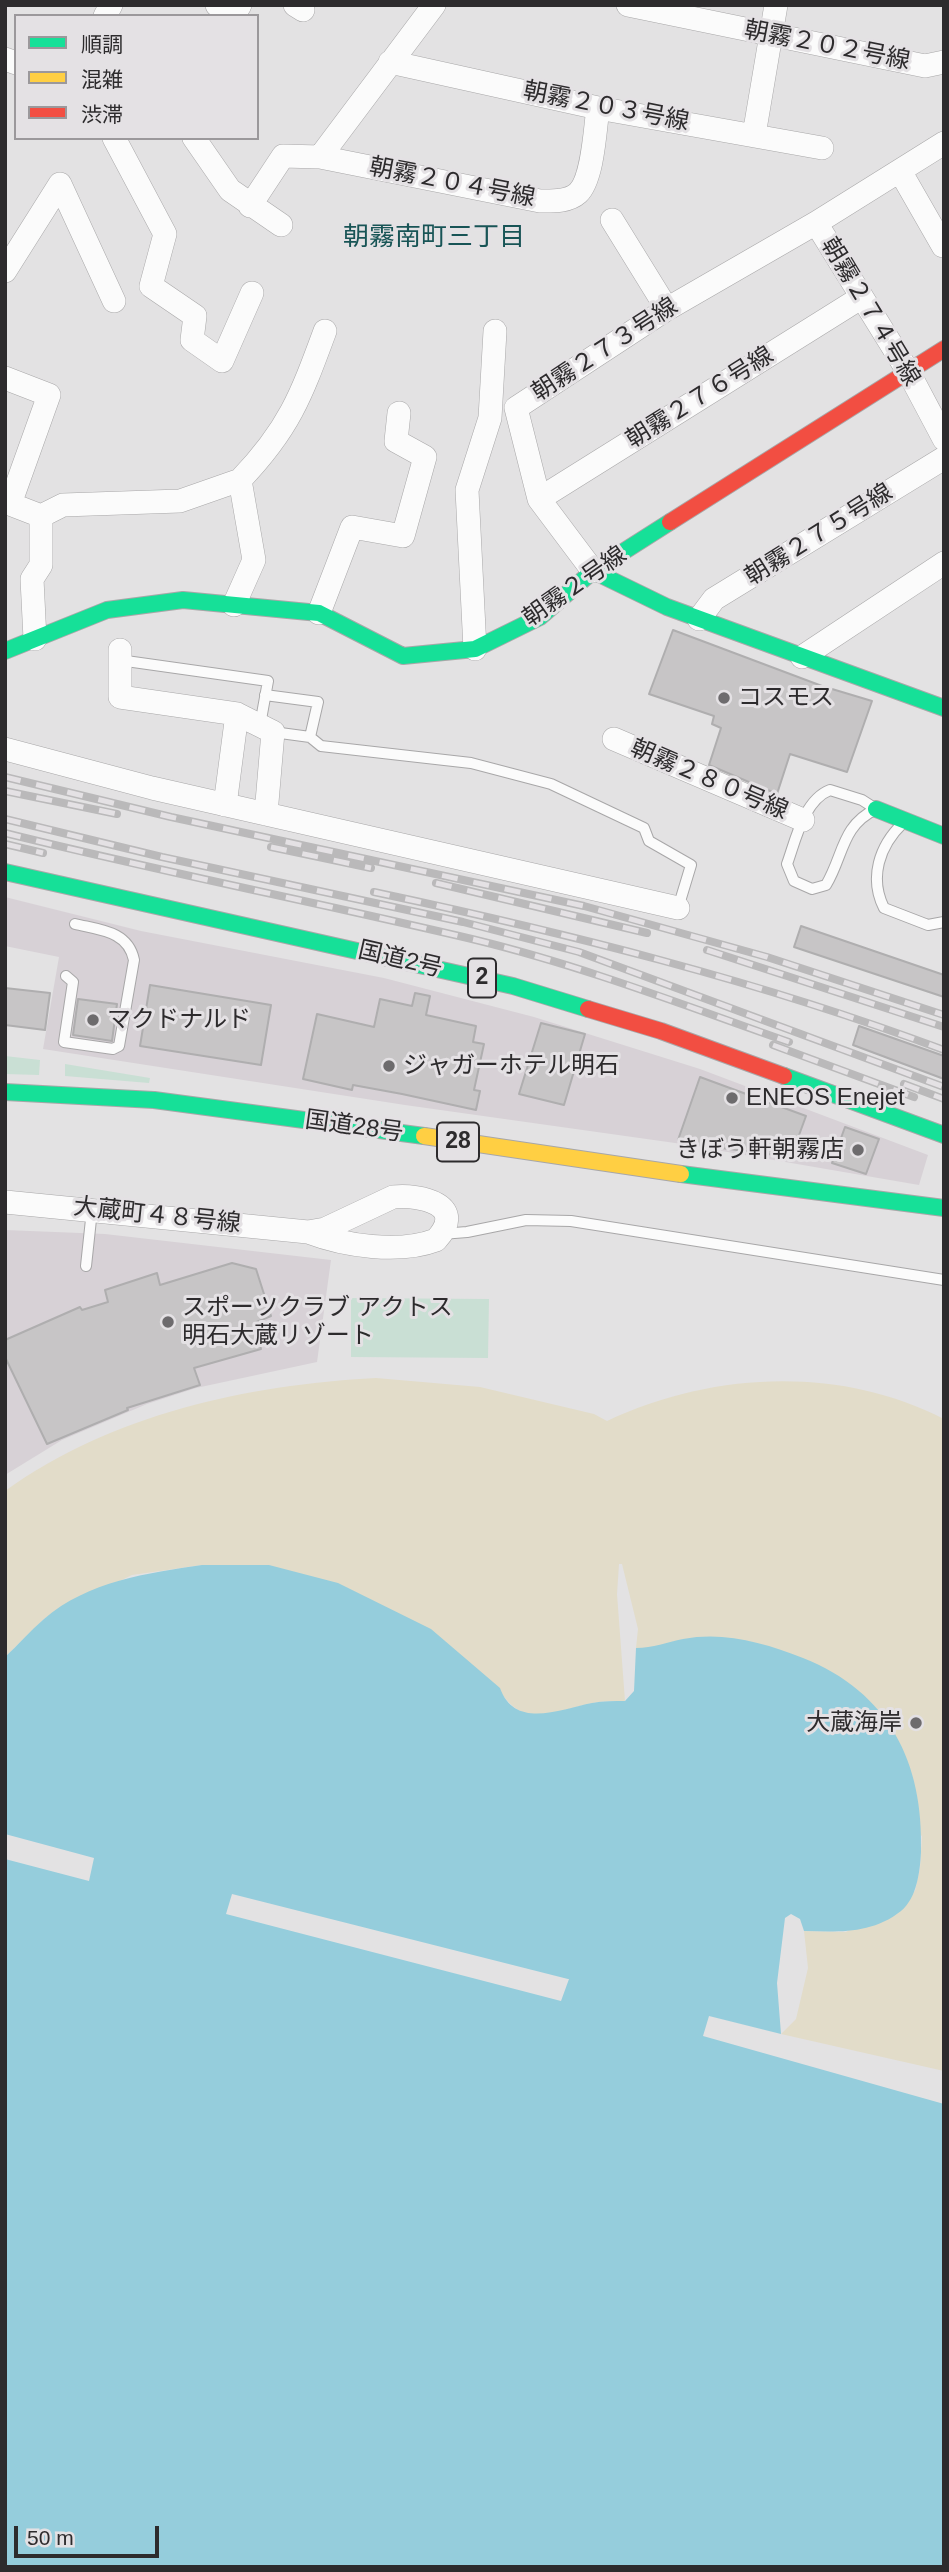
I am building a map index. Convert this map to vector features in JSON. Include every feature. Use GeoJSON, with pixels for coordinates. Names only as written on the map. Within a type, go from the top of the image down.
{"type":"FeatureCollection","features":[{"type":"Feature","properties":{"kind":"main road","name":"朝霧２号線"},"geometry":{"type":"LineString","coordinates":[[5,651],[107,610],[183,600],[319,613],[404,656],[475,649],[540,617],[593,571],[944,349]]}},
{"type":"Feature","properties":{"kind":"main road","name":"朝霧２７３号線"},"geometry":{"type":"LineString","coordinates":[[593,571],[699,618],[944,708]]}},
{"type":"Feature","properties":{"kind":"main road"},"geometry":{"type":"LineString","coordinates":[[876,809],[944,836]]}},
{"type":"Feature","properties":{"kind":"main road","name":"国道2号"},"geometry":{"type":"LineString","coordinates":[[5,872],[513,986],[661,1031],[944,1135]]}},
{"type":"Feature","properties":{"kind":"main road","name":"国道28号"},"geometry":{"type":"LineString","coordinates":[[5,1092],[114,1096],[278,1116],[611,1165],[944,1208]]}},
{"type":"Feature","properties":{"kind":"main road","name":"国道28号"},"geometry":{"type":"LineString","coordinates":[[910,1202],[944,1196]]}},
{"type":"Feature","properties":{"kind":"street"},"geometry":{"type":"LineString","coordinates":[[320,158],[434,5]]}},
{"type":"Feature","properties":{"kind":"street","name":"朝霧２０２号線"},"geometry":{"type":"LineString","coordinates":[[628,5],[925,66],[944,62]]}},
{"type":"Feature","properties":{"kind":"street"},"geometry":{"type":"LineString","coordinates":[[754,135],[776,5]]}},
{"type":"Feature","properties":{"kind":"street","name":"朝霧２０３号線"},"geometry":{"type":"LineString","coordinates":[[390,62],[598,108],[822,148]]}},
{"type":"Feature","properties":{"kind":"street","name":"朝霧２０４号線"},"geometry":{"type":"LineString","coordinates":[[250,206],[283,156],[320,158],[540,201],[562,200],[578,193],[588,175],[598,108]]}},
{"type":"Feature","properties":{"kind":"street"},"geometry":{"type":"LineString","coordinates":[[115,140],[165,234],[151,286],[195,316],[192,340],[222,360],[252,293]]}},
{"type":"Feature","properties":{"kind":"street"},"geometry":{"type":"LineString","coordinates":[[195,140],[230,190],[281,225]]}},
{"type":"Feature","properties":{"kind":"street","name":"朝霧２７３号線"},"geometry":{"type":"LineString","coordinates":[[593,571],[539,499],[516,408],[667,309],[816,223],[944,144]]}},
{"type":"Feature","properties":{"kind":"street"},"geometry":{"type":"LineString","coordinates":[[900,171],[944,246]]}},
{"type":"Feature","properties":{"kind":"street"},"geometry":{"type":"LineString","coordinates":[[5,271],[60,184],[114,301]]}},
{"type":"Feature","properties":{"kind":"street"},"geometry":{"type":"LineString","coordinates":[[612,220],[667,309]]}},
{"type":"Feature","properties":{"kind":"street","name":"朝霧２７４号線"},"geometry":{"type":"LineString","coordinates":[[816,223],[909,373],[944,439]]}},
{"type":"Feature","properties":{"kind":"street","name":"朝霧２７６号線"},"geometry":{"type":"LineString","coordinates":[[539,499],[862,297]]}},
{"type":"Feature","properties":{"kind":"street"},"geometry":{"type":"LineString","coordinates":[[5,378],[49,395],[10,504],[41,516],[63,505],[180,501],[240,480],[271,448],[300,401],[325,331]]}},
{"type":"Feature","properties":{"kind":"street"},"geometry":{"type":"LineString","coordinates":[[475,649],[467,490],[490,418],[495,331]]}},
{"type":"Feature","properties":{"kind":"street"},"geometry":{"type":"LineString","coordinates":[[319,613],[352,527],[403,536],[425,457],[396,442],[399,413]]}},
{"type":"Feature","properties":{"kind":"street","name":"朝霧２７５号線"},"geometry":{"type":"LineString","coordinates":[[699,618],[715,600],[944,458]]}},
{"type":"Feature","properties":{"kind":"street"},"geometry":{"type":"LineString","coordinates":[[234,605],[254,561],[240,480]]}},
{"type":"Feature","properties":{"kind":"street"},"geometry":{"type":"LineString","coordinates":[[36,639],[32,579],[41,565],[41,516]]}},
{"type":"Feature","properties":{"kind":"street"},"geometry":{"type":"LineString","coordinates":[[802,657],[944,563]]}},
{"type":"Feature","properties":{"kind":"street"},"geometry":{"type":"LineString","coordinates":[[119,655],[120,697],[237,714],[267,729],[266,814]]}},
{"type":"Feature","properties":{"kind":"street"},"geometry":{"type":"LineString","coordinates":[[225,805],[237,714]]}},
{"type":"Feature","properties":{"kind":"street","name":"朝霧２８０号線"},"geometry":{"type":"LineString","coordinates":[[614,739],[803,820]]}},
{"type":"Feature","properties":{"kind":"street"},"geometry":{"type":"LineString","coordinates":[[5,749],[225,805],[678,908]]}},
{"type":"Feature","properties":{"kind":"street","name":"大蔵町４８号線"},"geometry":{"type":"LineString","coordinates":[[5,1202],[308,1232],[325,1238],[407,1247],[436,1241],[446,1226],[444,1210],[436,1202],[405,1196],[393,1197],[326,1228],[308,1232]]}},
{"type":"Feature","properties":{"kind":"lane"},"geometry":{"type":"LineString","coordinates":[[119,655],[268,681],[265,695],[267,729],[310,737],[321,746],[471,763],[551,784],[644,828],[649,841],[691,865],[678,908]]}},
{"type":"Feature","properties":{"kind":"lane"},"geometry":{"type":"LineString","coordinates":[[265,695],[318,702],[310,737]]}},
{"type":"Feature","properties":{"kind":"lane"},"geometry":{"type":"LineString","coordinates":[[830,790],[876,809],[859,817],[851,827],[826,885],[812,889],[794,881],[787,864],[803,820],[819,794],[830,790]]}},
{"type":"Feature","properties":{"kind":"lane"},"geometry":{"type":"LineString","coordinates":[[906,820],[887,838],[876,873],[877,894],[884,908],[928,925],[944,922]]}},
{"type":"Feature","properties":{"kind":"lane"},"geometry":{"type":"LineString","coordinates":[[66,976],[73,982],[64,1042],[113,1049],[119,1046],[134,960],[132,951],[115,933],[75,923]]}},
{"type":"Feature","properties":{"kind":"lane"},"geometry":{"type":"LineString","coordinates":[[86,1266],[92,1210]]}},
{"type":"Feature","properties":{"kind":"lane"},"geometry":{"type":"LineString","coordinates":[[442,1234],[467,1232],[492,1224],[526,1220],[571,1222],[944,1280]]}},
{"type":"Feature","properties":{"kind":"shaded area"},"geometry":{"type":"Polygon","coordinates":[[[5,897],[141,931],[384,978],[534,1017],[700,1069],[928,1155],[919,1185],[675,1143],[405,1105],[43,1049],[59,957],[5,946],[5,897]]]}},
{"type":"Feature","properties":{"kind":"shaded area"},"geometry":{"type":"Polygon","coordinates":[[[5,1230],[105,1234],[331,1260],[317,1362],[196,1388],[147,1404],[62,1440],[5,1475],[5,1230]]]}},
{"type":"Feature","properties":{"kind":"green space"},"geometry":{"type":"Polygon","coordinates":[[[5,1056],[40,1060],[39,1075],[5,1074],[5,1056]]]}},
{"type":"Feature","properties":{"kind":"green space"},"geometry":{"type":"Polygon","coordinates":[[[65,1064],[150,1078],[149,1083],[65,1076],[65,1064]]]}},
{"type":"Feature","properties":{"kind":"green space"},"geometry":{"type":"Polygon","coordinates":[[[351,1298],[489,1299],[488,1358],[351,1357],[351,1298]]]}},
{"type":"Feature","properties":{"kind":"sand","name":"大蔵海岸"},"geometry":{"type":"Polygon","coordinates":[[[376,1378],[480,1387],[594,1414],[607,1421],[689,1392],[775,1381],[819,1383],[862,1390],[904,1402],[944,1419],[944,2071],[781,2034],[796,2019],[808,1968],[804,1931],[846,1932],[915,1891],[922,1836],[684,1639],[651,1648],[636,1648],[638,1629],[622,1564],[619,1564],[617,1594],[625,1701],[597,1702],[545,1714],[535,1715],[518,1710],[488,1680],[269,1565],[202,1565],[132,1575],[45,1618],[5,1657],[5,1491],[47,1464],[90,1442],[182,1408],[278,1388],[376,1378]]]}},
{"type":"Feature","properties":{"kind":"water"},"geometry":{"type":"Polygon","coordinates":[[[202,1565],[269,1565],[338,1583],[431,1629],[500,1688],[507,1701],[516,1709],[528,1713],[553,1712],[596,1702],[625,1701],[634,1691],[636,1648],[714,1636],[759,1643],[803,1658],[833,1672],[858,1690],[879,1711],[908,1760],[916,1789],[921,1852],[911,1899],[890,1919],[855,1930],[804,1931],[800,1919],[791,1914],[785,1918],[777,1983],[781,2034],[709,2016],[703,2036],[944,2104],[944,2567],[5,2567],[5,1859],[89,1881],[94,1858],[5,1834],[5,1657],[61,1606],[99,1587],[140,1576],[202,1565]],[[232,1894],[226,1914],[561,2001],[569,1979],[232,1894]]]}},
{"type":"Feature","properties":{"kind":"building"},"geometry":{"type":"Polygon","coordinates":[[[673,630],[822,686],[872,701],[847,772],[790,754],[777,794],[709,765],[721,728],[712,724],[714,716],[649,694],[673,630]]]}},
{"type":"Feature","properties":{"kind":"building"},"geometry":{"type":"Polygon","coordinates":[[[801,926],[944,975],[944,997],[794,947],[801,926]]]}},
{"type":"Feature","properties":{"kind":"building"},"geometry":{"type":"Polygon","coordinates":[[[150,985],[271,1005],[261,1065],[140,1046],[150,985]]]}},
{"type":"Feature","properties":{"kind":"building"},"geometry":{"type":"Polygon","coordinates":[[[5,988],[50,993],[45,1030],[5,1025],[5,988]]]}},
{"type":"Feature","properties":{"kind":"building"},"geometry":{"type":"Polygon","coordinates":[[[415,993],[430,996],[426,1015],[476,1026],[473,1042],[484,1044],[474,1090],[480,1091],[476,1110],[353,1085],[352,1090],[303,1079],[317,1014],[374,1027],[380,999],[412,1006],[415,993]]]}},
{"type":"Feature","properties":{"kind":"building"},"geometry":{"type":"Polygon","coordinates":[[[78,999],[117,1004],[112,1041],[73,1035],[78,999]]]}},
{"type":"Feature","properties":{"kind":"building"},"geometry":{"type":"Polygon","coordinates":[[[541,1023],[585,1034],[564,1105],[519,1094],[541,1023]]]}},
{"type":"Feature","properties":{"kind":"building"},"geometry":{"type":"Polygon","coordinates":[[[859,1026],[944,1056],[944,1079],[853,1045],[859,1026]]]}},
{"type":"Feature","properties":{"kind":"building","name":"ENEOS Enejet"},"geometry":{"type":"Polygon","coordinates":[[[700,1077],[806,1116],[791,1157],[678,1140],[700,1077]]]}},
{"type":"Feature","properties":{"kind":"building"},"geometry":{"type":"Polygon","coordinates":[[[845,1127],[879,1139],[866,1174],[832,1163],[845,1127]]]}},
{"type":"Feature","properties":{"kind":"building"},"geometry":{"type":"Polygon","coordinates":[[[232,1263],[256,1269],[271,1316],[254,1323],[261,1349],[194,1368],[200,1385],[127,1408],[128,1410],[47,1444],[5,1357],[5,1340],[80,1307],[82,1310],[108,1302],[105,1290],[157,1273],[160,1285],[232,1263]]]}},
{"type":"Feature","properties":{"kind":"railway"},"geometry":{"type":"LineString","coordinates":[[5,777],[171,817],[584,906],[767,957],[944,1015]]}},
{"type":"Feature","properties":{"kind":"railway"},"geometry":{"type":"LineString","coordinates":[[5,791],[117,814]]}},
{"type":"Feature","properties":{"kind":"railway"},"geometry":{"type":"LineString","coordinates":[[5,819],[162,857],[463,922],[579,952],[944,1087]]}},
{"type":"Feature","properties":{"kind":"railway"},"geometry":{"type":"LineString","coordinates":[[5,833],[516,950],[634,987],[789,1042]]}},
{"type":"Feature","properties":{"kind":"railway"},"geometry":{"type":"LineString","coordinates":[[5,844],[43,853]]}},
{"type":"Feature","properties":{"kind":"railway"},"geometry":{"type":"LineString","coordinates":[[271,847],[371,868]]}},
{"type":"Feature","properties":{"kind":"railway"},"geometry":{"type":"LineString","coordinates":[[436,883],[647,933]]}},
{"type":"Feature","properties":{"kind":"railway"},"geometry":{"type":"LineString","coordinates":[[374,892],[662,960],[804,1002],[944,1050]]}},
{"type":"Feature","properties":{"kind":"railway"},"geometry":{"type":"LineString","coordinates":[[707,950],[944,1027]]}},
{"type":"Feature","properties":{"kind":"railway"},"geometry":{"type":"LineString","coordinates":[[773,1045],[914,1097]]}},
{"type":"Feature","properties":{"kind":"railway"},"geometry":{"type":"LineString","coordinates":[[904,1084],[944,1099]]}},
{"type":"Feature","properties":{"kind":"traffic: fast"},"geometry":{"type":"LineString","coordinates":[[5,651],[107,610],[183,600],[319,613],[403,656],[475,649],[540,617],[593,571],[670,522]]}},
{"type":"Feature","properties":{"kind":"traffic: fast"},"geometry":{"type":"LineString","coordinates":[[593,571],[667,607],[944,708]]}},
{"type":"Feature","properties":{"kind":"traffic: fast"},"geometry":{"type":"LineString","coordinates":[[876,809],[944,836]]}},
{"type":"Feature","properties":{"kind":"traffic: fast"},"geometry":{"type":"LineString","coordinates":[[5,872],[513,986],[588,1009]]}},
{"type":"Feature","properties":{"kind":"traffic: fast"},"geometry":{"type":"LineString","coordinates":[[784,1076],[944,1135]]}},
{"type":"Feature","properties":{"kind":"traffic: fast"},"geometry":{"type":"LineString","coordinates":[[5,1092],[154,1100],[424,1136]]}},
{"type":"Feature","properties":{"kind":"traffic: fast"},"geometry":{"type":"LineString","coordinates":[[681,1174],[944,1208]]}},
{"type":"Feature","properties":{"kind":"traffic: slow"},"geometry":{"type":"LineString","coordinates":[[424,1136],[681,1174]]}},
{"type":"Feature","properties":{"kind":"traffic: jam"},"geometry":{"type":"LineString","coordinates":[[670,522],[944,349]]}},
{"type":"Feature","properties":{"kind":"traffic: jam"},"geometry":{"type":"LineString","coordinates":[[588,1009],[661,1031],[784,1076]]}},
{"type":"Feature","properties":{"kind":"place","name":"コスモス"},"geometry":{"type":"Point","coordinates":[724,698]}},
{"type":"Feature","properties":{"kind":"place","name":"マクドナルド"},"geometry":{"type":"Point","coordinates":[93,1020]}},
{"type":"Feature","properties":{"kind":"place","name":"ジャガーホテル明石"},"geometry":{"type":"Point","coordinates":[389,1066]}},
{"type":"Feature","properties":{"kind":"place","name":"ENEOS Enejet"},"geometry":{"type":"Point","coordinates":[732,1098]}},
{"type":"Feature","properties":{"kind":"place","name":"きぼう軒朝霧店"},"geometry":{"type":"Point","coordinates":[858,1150]}},
{"type":"Feature","properties":{"kind":"place","name":"スポーツクラブ アクトス 明石大蔵リゾート"},"geometry":{"type":"Point","coordinates":[168,1322]}},
{"type":"Feature","properties":{"kind":"place","name":"大蔵海岸"},"geometry":{"type":"Point","coordinates":[916,1723]}},
{"type":"Feature","properties":{"kind":"district","name":"朝霧南町三丁目"},"geometry":{"type":"Point","coordinates":[434,238]}}]}
